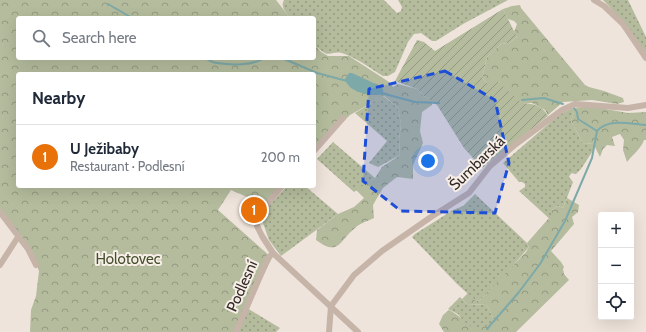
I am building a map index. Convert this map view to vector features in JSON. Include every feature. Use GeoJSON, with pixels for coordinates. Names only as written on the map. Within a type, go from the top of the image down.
{"type":"FeatureCollection","features":[{"type":"Feature","properties":{"kind":"street"},"geometry":{"type":"LineString","coordinates":[[594,0],[604,6],[623,24],[646,58]]}},
{"type":"Feature","properties":{"kind":"street","name":"Šumbarská"},"geometry":{"type":"LineString","coordinates":[[331,306],[354,275],[376,256],[431,217],[469,193],[490,166],[516,144],[567,106],[574,104],[628,108],[646,105]]}},
{"type":"Feature","properties":{"kind":"street"},"geometry":{"type":"LineString","coordinates":[[316,148],[343,118]]}},
{"type":"Feature","properties":{"kind":"street"},"geometry":{"type":"LineString","coordinates":[[280,188],[258,216],[257,226],[273,253],[358,332]]}},
{"type":"Feature","properties":{"kind":"street"},"geometry":{"type":"LineString","coordinates":[[0,212],[28,249],[36,265]]}},
{"type":"Feature","properties":{"kind":"street"},"geometry":{"type":"LineString","coordinates":[[0,265],[18,237]]}},
{"type":"Feature","properties":{"kind":"street","name":"Podlesní"},"geometry":{"type":"LineString","coordinates":[[236,332],[268,258],[273,253]]}},
{"type":"Feature","properties":{"kind":"street"},"geometry":{"type":"LineString","coordinates":[[329,332],[331,306]]}},
{"type":"Feature","properties":{"kind":"highlighted area"},"geometry":{"type":"Polygon","coordinates":[[[445,71],[495,100],[509,163],[495,213],[401,211],[363,181],[369,89],[445,71]]]}},
{"type":"Feature","properties":{"kind":"green space","name":"Holotovec"},"geometry":{"type":"Polygon","coordinates":[[[0,0],[276,0],[288,16],[16,16],[16,60],[316,60],[316,46],[321,52],[328,56],[349,56],[389,82],[393,87],[398,84],[417,89],[432,101],[432,105],[422,112],[420,131],[423,143],[413,165],[413,179],[397,177],[383,188],[373,205],[374,218],[357,226],[338,245],[330,247],[316,240],[317,230],[338,214],[354,207],[364,198],[356,190],[375,178],[382,167],[400,155],[399,140],[401,124],[398,108],[384,96],[350,115],[316,149],[316,72],[16,72],[16,188],[278,188],[263,204],[231,190],[218,210],[272,258],[237,332],[30,332],[31,310],[36,296],[39,271],[30,249],[0,210],[0,0]]]}},
{"type":"Feature","properties":{"kind":"green space"},"geometry":{"type":"Polygon","coordinates":[[[284,0],[384,0],[397,13],[401,11],[402,7],[398,0],[508,0],[463,24],[436,41],[432,41],[421,33],[414,34],[408,42],[395,72],[388,76],[383,76],[347,55],[341,53],[324,53],[316,46],[316,16],[288,16],[285,12],[283,3],[284,0]]]}},
{"type":"Feature","properties":{"kind":"green space"},"geometry":{"type":"Polygon","coordinates":[[[603,0],[628,0],[646,37],[646,53],[620,19],[603,0]]]}},
{"type":"Feature","properties":{"kind":"green space"},"geometry":{"type":"Polygon","coordinates":[[[520,5],[585,85],[623,98],[624,102],[617,104],[592,100],[563,102],[548,115],[545,110],[532,103],[522,103],[487,83],[482,78],[487,57],[501,44],[509,43],[517,37],[514,32],[517,24],[508,19],[503,9],[520,5]]]}},
{"type":"Feature","properties":{"kind":"green space"},"geometry":{"type":"Polygon","coordinates":[[[503,9],[517,37],[509,43],[501,44],[487,57],[482,78],[487,83],[498,82],[522,103],[540,107],[548,116],[482,168],[464,148],[437,105],[417,89],[395,81],[417,40],[424,42],[435,51],[503,9]]]}},
{"type":"Feature","properties":{"kind":"green space"},"geometry":{"type":"Polygon","coordinates":[[[383,96],[398,108],[401,124],[399,140],[400,155],[378,167],[369,163],[387,141],[355,113],[383,96]]]}},
{"type":"Feature","properties":{"kind":"green space"},"geometry":{"type":"Polygon","coordinates":[[[589,106],[628,113],[646,112],[646,140],[644,140],[639,149],[627,162],[623,150],[624,140],[620,134],[612,137],[615,146],[607,145],[603,149],[600,157],[593,143],[585,144],[582,142],[571,121],[574,112],[573,108],[589,106]]]}},
{"type":"Feature","properties":{"kind":"green space"},"geometry":{"type":"Polygon","coordinates":[[[573,108],[574,112],[571,121],[582,142],[585,144],[593,143],[595,146],[581,169],[576,174],[572,173],[570,175],[569,177],[573,182],[563,208],[558,206],[552,210],[552,221],[519,191],[525,187],[525,184],[519,182],[503,163],[560,114],[573,108]]]}},
{"type":"Feature","properties":{"kind":"green space"},"geometry":{"type":"Polygon","coordinates":[[[333,142],[375,178],[354,192],[317,159],[333,142]]]}},
{"type":"Feature","properties":{"kind":"green space"},"geometry":{"type":"Polygon","coordinates":[[[285,188],[307,188],[338,214],[281,256],[269,240],[262,220],[266,209],[285,188]]]}},
{"type":"Feature","properties":{"kind":"green space"},"geometry":{"type":"Polygon","coordinates":[[[475,194],[527,243],[529,247],[505,275],[480,300],[476,301],[457,284],[412,237],[453,210],[463,206],[475,194]]]}},
{"type":"Feature","properties":{"kind":"green space"},"geometry":{"type":"Polygon","coordinates":[[[567,198],[579,205],[578,212],[572,217],[574,224],[551,251],[561,262],[564,267],[564,274],[569,280],[516,332],[444,332],[439,324],[443,315],[449,310],[472,326],[483,327],[493,325],[494,320],[487,305],[467,304],[462,299],[468,293],[476,301],[480,300],[526,252],[529,247],[527,243],[549,218],[551,220],[552,210],[558,206],[563,208],[567,198]]]}},
{"type":"Feature","properties":{"kind":"green space"},"geometry":{"type":"Polygon","coordinates":[[[460,297],[467,304],[487,305],[494,320],[493,325],[479,330],[468,327],[458,314],[448,309],[460,297]]]}},
{"type":"Feature","properties":{"kind":"green space"},"geometry":{"type":"Polygon","coordinates":[[[247,308],[280,328],[276,332],[238,332],[247,308]]]}},
{"type":"Feature","properties":{"kind":"water"},"geometry":{"type":"Polygon","coordinates":[[[349,73],[382,87],[384,94],[373,95],[361,93],[351,88],[345,79],[349,73]]]}},
{"type":"Feature","properties":{"kind":"waterway"},"geometry":{"type":"LineString","coordinates":[[108,4],[129,16]]}},
{"type":"Feature","properties":{"kind":"waterway"},"geometry":{"type":"LineString","coordinates":[[209,60],[216,63],[235,64],[248,64],[261,60]]}},
{"type":"Feature","properties":{"kind":"waterway"},"geometry":{"type":"LineString","coordinates":[[287,60],[315,72]]}},
{"type":"Feature","properties":{"kind":"waterway"},"geometry":{"type":"LineString","coordinates":[[316,73],[347,81]]}},
{"type":"Feature","properties":{"kind":"waterway"},"geometry":{"type":"LineString","coordinates":[[381,93],[415,102],[439,103]]}},
{"type":"Feature","properties":{"kind":"waterway"},"geometry":{"type":"LineString","coordinates":[[522,100],[544,98],[563,104]]}},
{"type":"Feature","properties":{"kind":"waterway"},"geometry":{"type":"LineString","coordinates":[[573,107],[577,112],[578,119],[597,131],[607,124],[613,123],[646,125]]}},
{"type":"Feature","properties":{"kind":"waterway"},"geometry":{"type":"LineString","coordinates":[[487,329],[519,292],[540,264],[565,221],[592,158],[597,131]]}},
{"type":"Feature","properties":{"kind":"place","name":"U Ježibaby"},"geometry":{"type":"Point","coordinates":[254,210]}}]}
